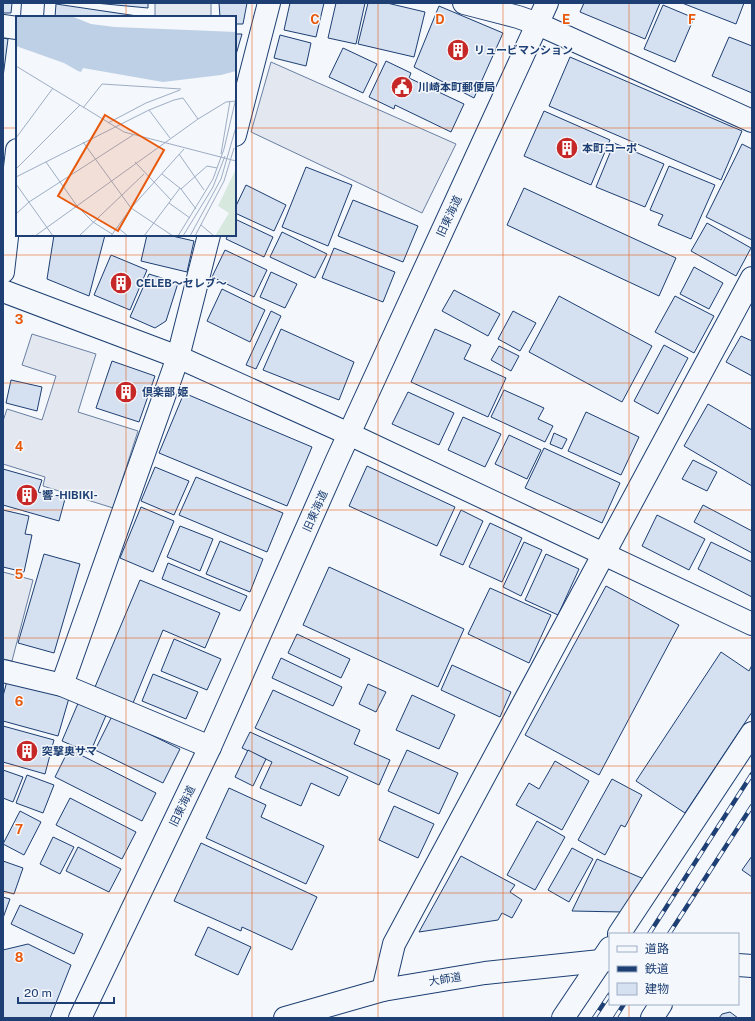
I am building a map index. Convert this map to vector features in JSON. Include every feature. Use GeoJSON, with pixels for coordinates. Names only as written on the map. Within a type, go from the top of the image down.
{"type":"FeatureCollection","features":[{"type":"Feature","properties":{"kind":"main road"},"geometry":{"type":"LineString","coordinates":[[32,16],[34,3]]}},
{"type":"Feature","properties":{"kind":"main road"},"geometry":{"type":"LineString","coordinates":[[236,131],[269,3]]}},
{"type":"Feature","properties":{"kind":"main road"},"geometry":{"type":"LineString","coordinates":[[464,3],[518,17],[538,24],[752,121]]}},
{"type":"Feature","properties":{"kind":"main road","name":"旧東海道"},"geometry":{"type":"LineString","coordinates":[[80,1018],[210,747],[349,434],[547,3]]}},
{"type":"Feature","properties":{"kind":"main road"},"geometry":{"type":"LineString","coordinates":[[3,26],[16,28]]}},
{"type":"Feature","properties":{"kind":"main road"},"geometry":{"type":"LineString","coordinates":[[3,272],[16,159]]}},
{"type":"Feature","properties":{"kind":"main road"},"geometry":{"type":"LineString","coordinates":[[62,685],[178,357],[209,236]]}},
{"type":"Feature","properties":{"kind":"main road"},"geometry":{"type":"LineString","coordinates":[[383,990],[394,944],[602,554],[752,278]]}},
{"type":"Feature","properties":{"kind":"main road"},"geometry":{"type":"LineString","coordinates":[[3,291],[178,357],[349,434],[752,624]]}},
{"type":"Feature","properties":{"kind":"main road"},"geometry":{"type":"LineString","coordinates":[[3,671],[62,685],[210,747]]}},
{"type":"Feature","properties":{"kind":"main road"},"geometry":{"type":"LineString","coordinates":[[620,933],[752,733]]}},
{"type":"Feature","properties":{"kind":"main road"},"geometry":{"type":"LineString","coordinates":[[563,1018],[607,956]]}},
{"type":"Feature","properties":{"kind":"main road","name":"大師道"},"geometry":{"type":"LineString","coordinates":[[285,1018],[383,990],[485,973],[607,956]]}},
{"type":"Feature","properties":{"kind":"main road"},"geometry":{"type":"LineString","coordinates":[[739,965],[752,966]]}},
{"type":"Feature","properties":{"kind":"main road"},"geometry":{"type":"LineString","coordinates":[[652,1018],[660,1005]]}},
{"type":"Feature","properties":{"kind":"shaded area"},"geometry":{"type":"Polygon","coordinates":[[[155,3],[211,3],[211,16],[155,16],[155,3]]]}},
{"type":"Feature","properties":{"kind":"shaded area"},"geometry":{"type":"Polygon","coordinates":[[[271,62],[456,144],[422,213],[251,132],[271,62]]]}},
{"type":"Feature","properties":{"kind":"shaded area"},"geometry":{"type":"Polygon","coordinates":[[[32,334],[96,354],[78,412],[138,431],[113,508],[43,486],[45,477],[3,464],[3,421],[7,409],[42,420],[56,376],[22,365],[32,334]]]}},
{"type":"Feature","properties":{"kind":"shaded area"},"geometry":{"type":"Polygon","coordinates":[[[3,572],[33,580],[12,661],[3,659],[3,572]]]}},
{"type":"Feature","properties":{"kind":"building"},"geometry":{"type":"Polygon","coordinates":[[[3,3],[12,3],[11,13],[3,13],[3,3]]]}},
{"type":"Feature","properties":{"kind":"building"},"geometry":{"type":"Polygon","coordinates":[[[95,3],[148,3],[148,8],[95,3]]]}},
{"type":"Feature","properties":{"kind":"building"},"geometry":{"type":"Polygon","coordinates":[[[219,3],[247,3],[243,24],[236,24],[236,16],[220,16],[219,3]]]}},
{"type":"Feature","properties":{"kind":"building"},"geometry":{"type":"Polygon","coordinates":[[[290,3],[324,3],[316,37],[284,30],[290,3]]]}},
{"type":"Feature","properties":{"kind":"building"},"geometry":{"type":"Polygon","coordinates":[[[336,3],[365,3],[356,44],[328,38],[336,3]]]}},
{"type":"Feature","properties":{"kind":"building"},"geometry":{"type":"Polygon","coordinates":[[[368,3],[387,3],[425,12],[414,57],[358,44],[368,3]]]}},
{"type":"Feature","properties":{"kind":"building"},"geometry":{"type":"Polygon","coordinates":[[[584,3],[660,3],[645,39],[580,12],[584,3]]]}},
{"type":"Feature","properties":{"kind":"building"},"geometry":{"type":"Polygon","coordinates":[[[682,3],[744,3],[736,24],[682,3]]]}},
{"type":"Feature","properties":{"kind":"building"},"geometry":{"type":"Polygon","coordinates":[[[56,4],[137,16],[55,16],[56,4]]]}},
{"type":"Feature","properties":{"kind":"building"},"geometry":{"type":"Polygon","coordinates":[[[663,5],[694,18],[675,62],[644,49],[663,5]]]}},
{"type":"Feature","properties":{"kind":"building","name":"リュービマンション"},"geometry":{"type":"Polygon","coordinates":[[[439,6],[503,33],[474,98],[414,67],[439,6]]]}},
{"type":"Feature","properties":{"kind":"building"},"geometry":{"type":"Polygon","coordinates":[[[236,34],[242,34],[236,55],[236,34]]]}},
{"type":"Feature","properties":{"kind":"building"},"geometry":{"type":"Polygon","coordinates":[[[280,35],[311,43],[306,66],[274,58],[280,35]]]}},
{"type":"Feature","properties":{"kind":"building"},"geometry":{"type":"Polygon","coordinates":[[[729,37],[752,46],[752,93],[712,76],[729,37]]]}},
{"type":"Feature","properties":{"kind":"building"},"geometry":{"type":"Polygon","coordinates":[[[3,38],[8,39],[3,77],[3,38]]]}},
{"type":"Feature","properties":{"kind":"building"},"geometry":{"type":"Polygon","coordinates":[[[343,48],[377,64],[363,93],[329,77],[343,48]]]}},
{"type":"Feature","properties":{"kind":"building"},"geometry":{"type":"Polygon","coordinates":[[[570,57],[742,131],[721,180],[549,106],[570,57]]]}},
{"type":"Feature","properties":{"kind":"building","name":"川崎本町郵便局"},"geometry":{"type":"Polygon","coordinates":[[[386,61],[411,73],[409,78],[464,104],[451,132],[395,105],[394,109],[369,97],[386,61]]]}},
{"type":"Feature","properties":{"kind":"building","name":"本町コーポ"},"geometry":{"type":"Polygon","coordinates":[[[544,111],[610,140],[591,185],[524,156],[544,111]]]}},
{"type":"Feature","properties":{"kind":"building"},"geometry":{"type":"Polygon","coordinates":[[[614,143],[664,164],[645,207],[596,187],[614,143]]]}},
{"type":"Feature","properties":{"kind":"building"},"geometry":{"type":"Polygon","coordinates":[[[742,144],[752,149],[752,240],[706,217],[742,144]]]}},
{"type":"Feature","properties":{"kind":"building"},"geometry":{"type":"Polygon","coordinates":[[[669,166],[715,185],[691,239],[658,225],[663,215],[650,210],[669,166]]]}},
{"type":"Feature","properties":{"kind":"building"},"geometry":{"type":"Polygon","coordinates":[[[306,167],[352,185],[328,246],[282,227],[306,167]]]}},
{"type":"Feature","properties":{"kind":"building"},"geometry":{"type":"Polygon","coordinates":[[[246,185],[286,205],[274,231],[236,213],[236,206],[246,185]]]}},
{"type":"Feature","properties":{"kind":"building"},"geometry":{"type":"Polygon","coordinates":[[[524,188],[676,258],[659,296],[507,225],[524,188]]]}},
{"type":"Feature","properties":{"kind":"building"},"geometry":{"type":"Polygon","coordinates":[[[353,200],[418,226],[403,262],[338,236],[353,200]]]}},
{"type":"Feature","properties":{"kind":"building"},"geometry":{"type":"Polygon","coordinates":[[[236,219],[273,237],[264,257],[226,239],[228,236],[236,236],[236,219]]]}},
{"type":"Feature","properties":{"kind":"building"},"geometry":{"type":"Polygon","coordinates":[[[707,223],[751,248],[736,276],[691,251],[707,223]]]}},
{"type":"Feature","properties":{"kind":"building"},"geometry":{"type":"Polygon","coordinates":[[[282,232],[327,254],[315,278],[270,257],[282,232]]]}},
{"type":"Feature","properties":{"kind":"building"},"geometry":{"type":"Polygon","coordinates":[[[54,236],[105,236],[89,296],[47,279],[54,236]]]}},
{"type":"Feature","properties":{"kind":"building"},"geometry":{"type":"Polygon","coordinates":[[[147,236],[172,236],[194,241],[187,272],[141,261],[147,236]]]}},
{"type":"Feature","properties":{"kind":"building"},"geometry":{"type":"Polygon","coordinates":[[[334,248],[395,272],[383,302],[322,278],[334,248]]]}},
{"type":"Feature","properties":{"kind":"building"},"geometry":{"type":"Polygon","coordinates":[[[225,250],[267,270],[254,297],[212,277],[225,250]]]}},
{"type":"Feature","properties":{"kind":"building","name":"CELEB～セレブ～"},"geometry":{"type":"Polygon","coordinates":[[[111,255],[147,270],[130,310],[94,295],[111,255]]]}},
{"type":"Feature","properties":{"kind":"building"},"geometry":{"type":"Polygon","coordinates":[[[694,267],[723,283],[709,309],[680,294],[694,267]]]}},
{"type":"Feature","properties":{"kind":"building"},"geometry":{"type":"Polygon","coordinates":[[[271,272],[297,284],[285,308],[260,297],[271,272]]]}},
{"type":"Feature","properties":{"kind":"building"},"geometry":{"type":"Polygon","coordinates":[[[149,274],[178,283],[166,321],[155,328],[130,317],[149,274]]]}},
{"type":"Feature","properties":{"kind":"building"},"geometry":{"type":"Polygon","coordinates":[[[222,289],[265,310],[250,342],[207,321],[222,289]]]}},
{"type":"Feature","properties":{"kind":"building"},"geometry":{"type":"Polygon","coordinates":[[[454,290],[500,314],[488,336],[442,311],[454,290]]]}},
{"type":"Feature","properties":{"kind":"building"},"geometry":{"type":"Polygon","coordinates":[[[559,296],[652,346],[622,402],[529,352],[559,296]]]}},
{"type":"Feature","properties":{"kind":"building"},"geometry":{"type":"Polygon","coordinates":[[[675,296],[714,316],[694,353],[655,332],[675,296]]]}},
{"type":"Feature","properties":{"kind":"building"},"geometry":{"type":"Polygon","coordinates":[[[271,311],[281,316],[256,369],[246,365],[271,311]]]}},
{"type":"Feature","properties":{"kind":"building"},"geometry":{"type":"Polygon","coordinates":[[[513,311],[536,323],[520,351],[498,339],[513,311]]]}},
{"type":"Feature","properties":{"kind":"building"},"geometry":{"type":"Polygon","coordinates":[[[281,329],[354,362],[339,400],[263,370],[281,329]]]}},
{"type":"Feature","properties":{"kind":"building"},"geometry":{"type":"Polygon","coordinates":[[[435,329],[471,345],[464,359],[506,378],[488,417],[411,382],[435,329]]]}},
{"type":"Feature","properties":{"kind":"building"},"geometry":{"type":"Polygon","coordinates":[[[741,336],[752,341],[752,376],[726,362],[741,336]]]}},
{"type":"Feature","properties":{"kind":"building"},"geometry":{"type":"Polygon","coordinates":[[[664,345],[688,358],[658,414],[634,401],[664,345]]]}},
{"type":"Feature","properties":{"kind":"building"},"geometry":{"type":"Polygon","coordinates":[[[499,346],[519,356],[511,371],[491,360],[499,346]]]}},
{"type":"Feature","properties":{"kind":"building","name":"倶楽部 姫"},"geometry":{"type":"Polygon","coordinates":[[[112,361],[155,376],[139,422],[96,408],[112,361]]]}},
{"type":"Feature","properties":{"kind":"building"},"geometry":{"type":"Polygon","coordinates":[[[11,380],[42,387],[37,411],[6,403],[11,380]]]}},
{"type":"Feature","properties":{"kind":"building"},"geometry":{"type":"Polygon","coordinates":[[[504,390],[544,408],[538,419],[553,426],[545,442],[491,417],[504,390]]]}},
{"type":"Feature","properties":{"kind":"building"},"geometry":{"type":"Polygon","coordinates":[[[408,392],[454,413],[439,445],[392,424],[408,392]]]}},
{"type":"Feature","properties":{"kind":"building"},"geometry":{"type":"Polygon","coordinates":[[[184,393],[312,447],[287,506],[159,453],[184,393]]]}},
{"type":"Feature","properties":{"kind":"building"},"geometry":{"type":"Polygon","coordinates":[[[708,404],[752,430],[752,486],[684,446],[708,404]]]}},
{"type":"Feature","properties":{"kind":"building"},"geometry":{"type":"Polygon","coordinates":[[[586,412],[639,437],[621,475],[568,451],[586,412]]]}},
{"type":"Feature","properties":{"kind":"building"},"geometry":{"type":"Polygon","coordinates":[[[463,417],[501,434],[485,467],[448,450],[463,417]]]}},
{"type":"Feature","properties":{"kind":"building"},"geometry":{"type":"Polygon","coordinates":[[[554,433],[567,439],[562,449],[550,444],[554,433]]]}},
{"type":"Feature","properties":{"kind":"building"},"geometry":{"type":"Polygon","coordinates":[[[509,435],[541,450],[527,479],[495,464],[509,435]]]}},
{"type":"Feature","properties":{"kind":"building"},"geometry":{"type":"Polygon","coordinates":[[[544,448],[620,483],[602,523],[525,488],[544,448]]]}},
{"type":"Feature","properties":{"kind":"building"},"geometry":{"type":"Polygon","coordinates":[[[693,460],[717,472],[707,491],[682,479],[693,460]]]}},
{"type":"Feature","properties":{"kind":"building"},"geometry":{"type":"Polygon","coordinates":[[[367,466],[455,507],[437,546],[349,506],[367,466]]]}},
{"type":"Feature","properties":{"kind":"building"},"geometry":{"type":"Polygon","coordinates":[[[155,467],[189,481],[174,515],[141,501],[155,467]]]}},
{"type":"Feature","properties":{"kind":"building","name":"響 -HIBIKI-"},"geometry":{"type":"Polygon","coordinates":[[[3,469],[42,480],[38,492],[65,499],[59,521],[3,505],[3,469]]]}},
{"type":"Feature","properties":{"kind":"building"},"geometry":{"type":"Polygon","coordinates":[[[196,477],[283,513],[267,552],[179,515],[196,477]]]}},
{"type":"Feature","properties":{"kind":"building"},"geometry":{"type":"Polygon","coordinates":[[[703,505],[752,531],[752,553],[694,522],[703,505]]]}},
{"type":"Feature","properties":{"kind":"building"},"geometry":{"type":"Polygon","coordinates":[[[141,507],[174,521],[153,572],[120,558],[141,507]]]}},
{"type":"Feature","properties":{"kind":"building"},"geometry":{"type":"Polygon","coordinates":[[[3,510],[29,516],[25,534],[32,535],[24,572],[3,567],[3,510]]]}},
{"type":"Feature","properties":{"kind":"building"},"geometry":{"type":"Polygon","coordinates":[[[461,510],[483,521],[463,565],[440,555],[461,510]]]}},
{"type":"Feature","properties":{"kind":"building"},"geometry":{"type":"Polygon","coordinates":[[[657,515],[705,539],[689,570],[642,546],[657,515]]]}},
{"type":"Feature","properties":{"kind":"building"},"geometry":{"type":"Polygon","coordinates":[[[490,523],[522,538],[502,582],[469,567],[490,523]]]}},
{"type":"Feature","properties":{"kind":"building"},"geometry":{"type":"Polygon","coordinates":[[[180,526],[213,539],[200,571],[167,557],[180,526]]]}},
{"type":"Feature","properties":{"kind":"building"},"geometry":{"type":"Polygon","coordinates":[[[220,541],[263,559],[250,592],[206,574],[220,541]]]}},
{"type":"Feature","properties":{"kind":"building"},"geometry":{"type":"Polygon","coordinates":[[[524,542],[542,550],[521,596],[503,587],[524,542]]]}},
{"type":"Feature","properties":{"kind":"building"},"geometry":{"type":"Polygon","coordinates":[[[711,542],[752,562],[752,597],[698,569],[711,542]]]}},
{"type":"Feature","properties":{"kind":"building"},"geometry":{"type":"Polygon","coordinates":[[[44,554],[80,564],[54,653],[18,643],[44,554]]]}},
{"type":"Feature","properties":{"kind":"building"},"geometry":{"type":"Polygon","coordinates":[[[546,554],[579,569],[558,615],[525,600],[546,554]]]}},
{"type":"Feature","properties":{"kind":"building"},"geometry":{"type":"Polygon","coordinates":[[[168,563],[247,596],[240,611],[162,579],[168,563]]]}},
{"type":"Feature","properties":{"kind":"building"},"geometry":{"type":"Polygon","coordinates":[[[329,567],[464,629],[438,687],[303,625],[329,567]]]}},
{"type":"Feature","properties":{"kind":"building"},"geometry":{"type":"Polygon","coordinates":[[[140,580],[220,613],[205,648],[163,630],[133,703],[95,687],[140,580]]]}},
{"type":"Feature","properties":{"kind":"building"},"geometry":{"type":"Polygon","coordinates":[[[606,586],[679,625],[599,775],[525,735],[606,586]]]}},
{"type":"Feature","properties":{"kind":"building"},"geometry":{"type":"Polygon","coordinates":[[[490,588],[551,615],[529,663],[468,634],[490,588]]]}},
{"type":"Feature","properties":{"kind":"building"},"geometry":{"type":"Polygon","coordinates":[[[297,634],[350,659],[341,678],[288,653],[297,634]]]}},
{"type":"Feature","properties":{"kind":"building"},"geometry":{"type":"Polygon","coordinates":[[[174,639],[221,659],[207,690],[161,671],[174,639]]]}},
{"type":"Feature","properties":{"kind":"building"},"geometry":{"type":"Polygon","coordinates":[[[721,652],[749,671],[752,665],[752,712],[685,813],[636,781],[721,652]]]}},
{"type":"Feature","properties":{"kind":"building"},"geometry":{"type":"Polygon","coordinates":[[[281,658],[342,687],[333,706],[272,678],[281,658]]]}},
{"type":"Feature","properties":{"kind":"building"},"geometry":{"type":"Polygon","coordinates":[[[452,665],[511,692],[500,717],[441,690],[452,665]]]}},
{"type":"Feature","properties":{"kind":"building"},"geometry":{"type":"Polygon","coordinates":[[[153,674],[198,692],[186,719],[142,701],[153,674]]]}},
{"type":"Feature","properties":{"kind":"building"},"geometry":{"type":"Polygon","coordinates":[[[7,681],[69,698],[58,736],[3,721],[3,696],[7,681]]]}},
{"type":"Feature","properties":{"kind":"building"},"geometry":{"type":"Polygon","coordinates":[[[368,684],[386,692],[376,712],[359,704],[368,684]]]}},
{"type":"Feature","properties":{"kind":"building"},"geometry":{"type":"Polygon","coordinates":[[[273,690],[360,730],[354,744],[390,760],[379,785],[255,728],[273,690]]]}},
{"type":"Feature","properties":{"kind":"building"},"geometry":{"type":"Polygon","coordinates":[[[412,695],[455,715],[439,749],[396,730],[412,695]]]}},
{"type":"Feature","properties":{"kind":"building"},"geometry":{"type":"Polygon","coordinates":[[[79,701],[107,713],[90,753],[62,741],[79,701]]]}},
{"type":"Feature","properties":{"kind":"building"},"geometry":{"type":"Polygon","coordinates":[[[112,716],[180,749],[163,783],[95,750],[112,716]]]}},
{"type":"Feature","properties":{"kind":"building","name":"突撃奥サマ"},"geometry":{"type":"Polygon","coordinates":[[[3,726],[54,740],[45,774],[3,762],[3,726]]]}},
{"type":"Feature","properties":{"kind":"building"},"geometry":{"type":"Polygon","coordinates":[[[250,732],[348,777],[339,796],[311,783],[301,806],[260,788],[272,762],[242,748],[250,732]]]}},
{"type":"Feature","properties":{"kind":"building"},"geometry":{"type":"Polygon","coordinates":[[[69,749],[156,793],[142,821],[55,777],[69,749]]]}},
{"type":"Feature","properties":{"kind":"building"},"geometry":{"type":"Polygon","coordinates":[[[248,750],[266,759],[253,786],[235,777],[248,750]]]}},
{"type":"Feature","properties":{"kind":"building"},"geometry":{"type":"Polygon","coordinates":[[[407,750],[458,773],[439,814],[388,791],[407,750]]]}},
{"type":"Feature","properties":{"kind":"building"},"geometry":{"type":"Polygon","coordinates":[[[555,761],[589,781],[562,830],[516,805],[529,783],[539,789],[555,761]]]}},
{"type":"Feature","properties":{"kind":"building"},"geometry":{"type":"Polygon","coordinates":[[[3,770],[23,777],[13,802],[3,798],[3,770]]]}},
{"type":"Feature","properties":{"kind":"building"},"geometry":{"type":"Polygon","coordinates":[[[27,775],[54,785],[43,813],[16,803],[27,775]]]}},
{"type":"Feature","properties":{"kind":"building"},"geometry":{"type":"Polygon","coordinates":[[[612,779],[642,795],[625,827],[621,825],[605,855],[578,840],[612,779]]]}},
{"type":"Feature","properties":{"kind":"building"},"geometry":{"type":"Polygon","coordinates":[[[229,788],[266,805],[261,817],[324,846],[306,884],[206,838],[229,788]]]}},
{"type":"Feature","properties":{"kind":"building"},"geometry":{"type":"Polygon","coordinates":[[[70,798],[136,832],[122,859],[56,825],[70,798]]]}},
{"type":"Feature","properties":{"kind":"building"},"geometry":{"type":"Polygon","coordinates":[[[394,806],[434,824],[418,858],[379,840],[394,806]]]}},
{"type":"Feature","properties":{"kind":"building"},"geometry":{"type":"Polygon","coordinates":[[[20,811],[41,822],[24,855],[3,844],[20,811]]]}},
{"type":"Feature","properties":{"kind":"building"},"geometry":{"type":"Polygon","coordinates":[[[537,821],[565,837],[535,890],[507,875],[537,821]]]}},
{"type":"Feature","properties":{"kind":"building"},"geometry":{"type":"Polygon","coordinates":[[[53,837],[74,847],[60,874],[40,864],[53,837]]]}},
{"type":"Feature","properties":{"kind":"building"},"geometry":{"type":"Polygon","coordinates":[[[201,843],[317,897],[292,950],[242,927],[241,931],[174,901],[201,843]]]}},
{"type":"Feature","properties":{"kind":"building"},"geometry":{"type":"Polygon","coordinates":[[[78,847],[121,869],[109,892],[66,871],[78,847]]]}},
{"type":"Feature","properties":{"kind":"building"},"geometry":{"type":"Polygon","coordinates":[[[572,848],[593,859],[569,902],[548,890],[572,848]]]}},
{"type":"Feature","properties":{"kind":"building"},"geometry":{"type":"Polygon","coordinates":[[[461,856],[515,885],[510,892],[522,900],[512,918],[502,913],[498,920],[419,932],[461,856]]]}},
{"type":"Feature","properties":{"kind":"building"},"geometry":{"type":"Polygon","coordinates":[[[752,856],[752,877],[742,870],[752,856]]]}},
{"type":"Feature","properties":{"kind":"building"},"geometry":{"type":"Polygon","coordinates":[[[597,859],[644,879],[623,912],[572,911],[597,859]]]}},
{"type":"Feature","properties":{"kind":"building"},"geometry":{"type":"Polygon","coordinates":[[[3,861],[23,868],[14,894],[3,891],[3,861]]]}},
{"type":"Feature","properties":{"kind":"building"},"geometry":{"type":"Polygon","coordinates":[[[3,897],[10,899],[3,918],[3,897]]]}},
{"type":"Feature","properties":{"kind":"building"},"geometry":{"type":"Polygon","coordinates":[[[20,905],[83,934],[74,954],[11,924],[20,905]]]}},
{"type":"Feature","properties":{"kind":"building"},"geometry":{"type":"Polygon","coordinates":[[[208,927],[251,947],[238,975],[195,955],[208,927]]]}},
{"type":"Feature","properties":{"kind":"building"},"geometry":{"type":"Polygon","coordinates":[[[28,944],[71,965],[50,1018],[3,1018],[3,950],[28,944]]]}},
{"type":"Feature","properties":{"kind":"building"},"geometry":{"type":"Polygon","coordinates":[[[730,1012],[738,1018],[719,1018],[722,1014],[730,1012]]]}},
{"type":"Feature","properties":{"kind":"railway"},"geometry":{"type":"LineString","coordinates":[[650,933],[752,774]]}},
{"type":"Feature","properties":{"kind":"railway"},"geometry":{"type":"LineString","coordinates":[[670,933],[752,806]]}},
{"type":"Feature","properties":{"kind":"railway"},"geometry":{"type":"LineString","coordinates":[[594,1018],[609,996]]}},
{"type":"Feature","properties":{"kind":"railway"},"geometry":{"type":"LineString","coordinates":[[615,1018],[623,1005]]}},
{"type":"Feature","properties":{"kind":"place","name":"リュービマンション"},"geometry":{"type":"Point","coordinates":[458,50]}},
{"type":"Feature","properties":{"kind":"place","name":"川崎本町郵便局"},"geometry":{"type":"Point","coordinates":[402,87]}},
{"type":"Feature","properties":{"kind":"place","name":"本町コーポ"},"geometry":{"type":"Point","coordinates":[567,148]}},
{"type":"Feature","properties":{"kind":"place","name":"CELEB～セレブ～"},"geometry":{"type":"Point","coordinates":[121,283]}},
{"type":"Feature","properties":{"kind":"place","name":"倶楽部 姫"},"geometry":{"type":"Point","coordinates":[126,392]}},
{"type":"Feature","properties":{"kind":"place","name":"響 -HIBIKI-"},"geometry":{"type":"Point","coordinates":[27,495]}},
{"type":"Feature","properties":{"kind":"place","name":"突撃奥サマ"},"geometry":{"type":"Point","coordinates":[27,751]}}]}
